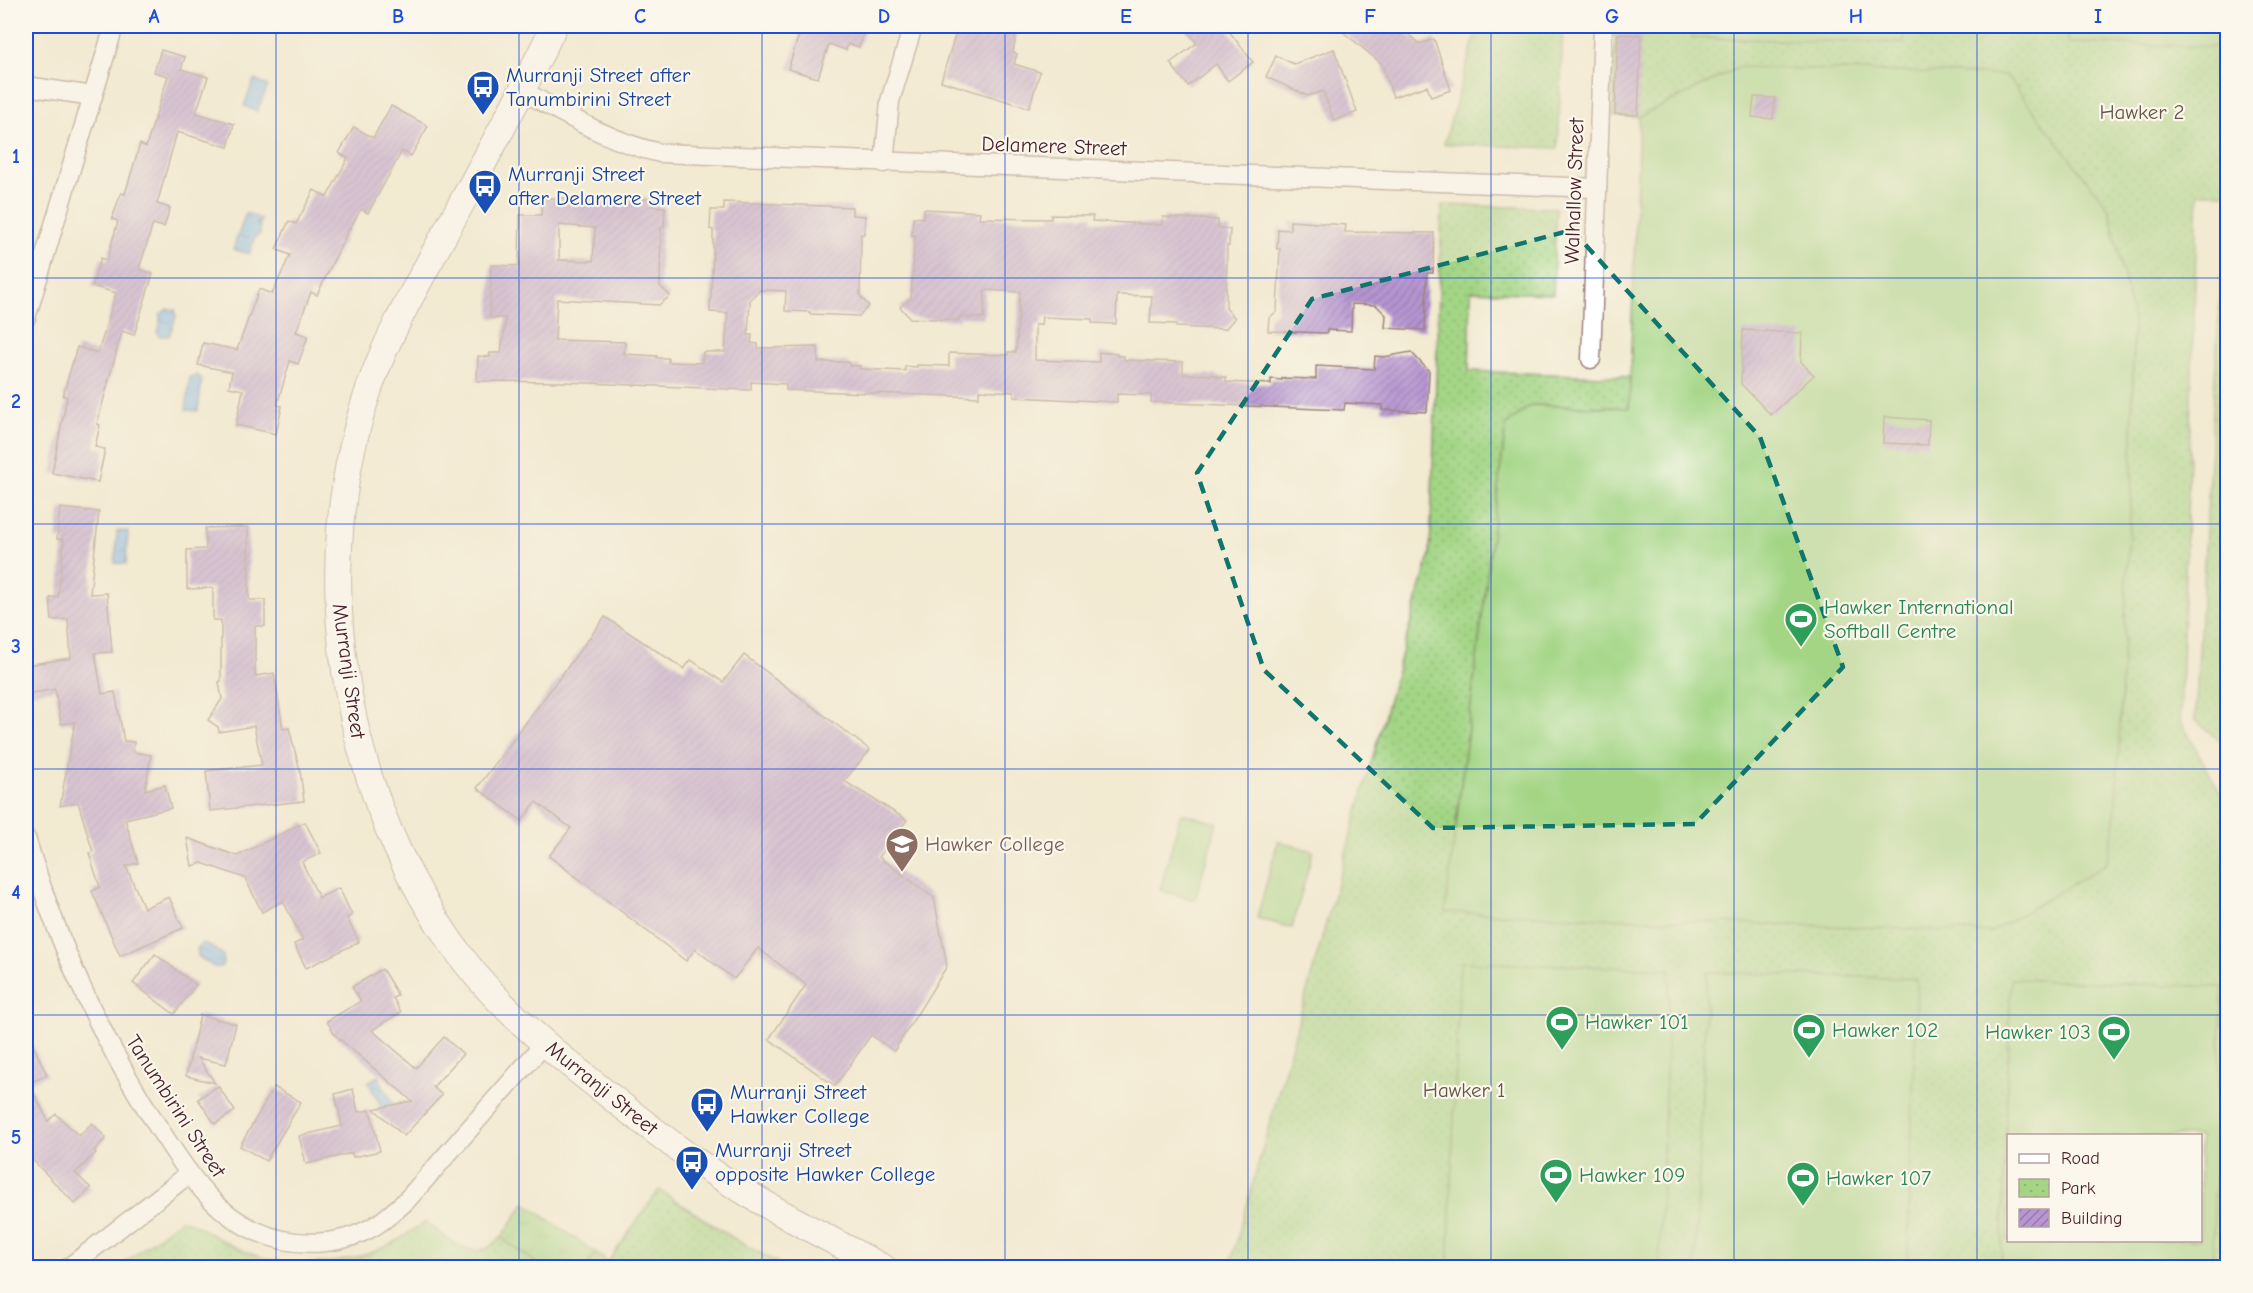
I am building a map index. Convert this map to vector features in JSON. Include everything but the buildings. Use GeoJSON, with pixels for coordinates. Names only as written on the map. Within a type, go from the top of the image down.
{"type":"FeatureCollection","features":[{"type":"Feature","properties":{"kind":"street"},"geometry":{"type":"LineString","coordinates":[[26,318],[114,26]]}},
{"type":"Feature","properties":{"kind":"street","name":"Murranji Street"},"geometry":{"type":"LineString","coordinates":[[554,26],[523,91],[397,320],[370,384],[359,418],[344,489],[340,525],[338,599],[340,636],[350,710],[369,782],[396,850],[413,882],[450,943],[495,997],[545,1043],[641,1121],[694,1160],[800,1225],[884,1268]]}},
{"type":"Feature","properties":{"kind":"street"},"geometry":{"type":"LineString","coordinates":[[885,163],[890,101],[913,26]]}},
{"type":"Feature","properties":{"kind":"street","name":"Walhallow Street"},"geometry":{"type":"LineString","coordinates":[[1591,358],[1603,26]]}},
{"type":"Feature","properties":{"kind":"street"},"geometry":{"type":"LineString","coordinates":[[26,86],[93,96]]}},
{"type":"Feature","properties":{"kind":"street","name":"Delamere Street"},"geometry":{"type":"LineString","coordinates":[[523,91],[603,134],[640,149],[660,153],[1597,188]]}},
{"type":"Feature","properties":{"kind":"street","name":"Tanumbirini Street"},"geometry":{"type":"LineString","coordinates":[[26,838],[53,920],[81,988],[139,1098],[200,1189],[226,1213],[256,1231],[287,1241],[320,1243],[351,1237],[380,1223],[406,1201],[545,1043]]}},
{"type":"Feature","properties":{"kind":"street"},"geometry":{"type":"LineString","coordinates":[[68,1268],[189,1174]]}},
{"type":"Feature","properties":{"kind":"highlighted area"},"geometry":{"type":"Polygon","coordinates":[[[1572,230],[1760,437],[1843,667],[1695,824],[1433,828],[1264,670],[1197,473],[1312,299],[1572,230]]]}},
{"type":"Feature","properties":{"kind":"green space"},"geometry":{"type":"Polygon","coordinates":[[[1478,26],[1563,26],[1558,148],[1444,144],[1478,26]]]}},
{"type":"Feature","properties":{"kind":"green space"},"geometry":{"type":"Polygon","coordinates":[[[1643,26],[2227,26],[2227,193],[2198,193],[2180,720],[2227,805],[2227,1267],[1229,1268],[1430,554],[1442,205],[1556,208],[1553,294],[1471,291],[1469,371],[1631,377],[1629,408],[1531,405],[2132,474],[2133,320],[2109,209],[1740,67],[1639,117],[1613,116],[1615,35],[1642,36],[1643,26]]]}},
{"type":"Feature","properties":{"kind":"green space"},"geometry":{"type":"Polygon","coordinates":[[[1693,26],[1905,26],[1904,43],[1692,38],[1693,26]]]}},
{"type":"Feature","properties":{"kind":"green space"},"geometry":{"type":"Polygon","coordinates":[[[2068,26],[2227,26],[2227,47],[2068,43],[2068,26]]]}},
{"type":"Feature","properties":{"kind":"green space","name":"Hawker International Softball Centre"},"geometry":{"type":"Polygon","coordinates":[[[1740,67],[2006,75],[2109,209],[2133,320],[2132,474],[2115,822],[2106,864],[1991,932],[1445,912],[1506,425],[1531,405],[1629,408],[1639,117],[1740,67]]]}},
{"type":"Feature","properties":{"kind":"green space"},"geometry":{"type":"Polygon","coordinates":[[[2221,275],[2228,275],[2227,747],[2195,720],[2221,275]]]}},
{"type":"Feature","properties":{"kind":"green space"},"geometry":{"type":"Polygon","coordinates":[[[1181,813],[1217,823],[1195,900],[1160,890],[1181,813]]]}},
{"type":"Feature","properties":{"kind":"green space"},"geometry":{"type":"Polygon","coordinates":[[[1278,841],[1313,851],[1292,928],[1257,918],[1278,841]]]}},
{"type":"Feature","properties":{"kind":"green space","name":"Hawker 101"},"geometry":{"type":"Polygon","coordinates":[[[1460,962],[1670,969],[1659,1267],[1448,1267],[1460,962]]]}},
{"type":"Feature","properties":{"kind":"green space","name":"Hawker 102"},"geometry":{"type":"Polygon","coordinates":[[[1707,972],[1917,979],[1907,1267],[1695,1267],[1707,972]]]}},
{"type":"Feature","properties":{"kind":"green space","name":"Hawker 103"},"geometry":{"type":"Polygon","coordinates":[[[2011,979],[2222,987],[2212,1267],[2001,1267],[2011,979]]]}},
{"type":"Feature","properties":{"kind":"green space"},"geometry":{"type":"Polygon","coordinates":[[[659,1190],[738,1241],[785,1267],[586,1267],[596,1253],[608,1262],[659,1190]]]}},
{"type":"Feature","properties":{"kind":"green space"},"geometry":{"type":"Polygon","coordinates":[[[525,1203],[596,1253],[586,1267],[542,1267],[501,1238],[525,1203]]]}},
{"type":"Feature","properties":{"kind":"green space"},"geometry":{"type":"Polygon","coordinates":[[[180,1220],[192,1223],[229,1244],[260,1257],[300,1263],[321,1263],[362,1256],[398,1240],[425,1222],[453,1242],[468,1249],[487,1248],[501,1238],[542,1267],[119,1267],[180,1220]]]}},
{"type":"Feature","properties":{"kind":"water"},"geometry":{"type":"Polygon","coordinates":[[[254,80],[268,86],[257,111],[244,106],[254,80]]]}},
{"type":"Feature","properties":{"kind":"water"},"geometry":{"type":"Polygon","coordinates":[[[246,213],[261,219],[260,223],[255,223],[260,225],[260,234],[255,237],[249,254],[233,249],[246,213]]]}},
{"type":"Feature","properties":{"kind":"water"},"geometry":{"type":"Polygon","coordinates":[[[167,309],[175,310],[176,317],[169,336],[159,336],[157,332],[160,327],[160,315],[167,309]]]}},
{"type":"Feature","properties":{"kind":"water"},"geometry":{"type":"Polygon","coordinates":[[[195,375],[202,379],[198,411],[186,410],[190,377],[193,378],[195,375]]]}},
{"type":"Feature","properties":{"kind":"water"},"geometry":{"type":"Polygon","coordinates":[[[117,531],[128,531],[126,564],[115,563],[117,531]]]}},
{"type":"Feature","properties":{"kind":"water"},"geometry":{"type":"Polygon","coordinates":[[[203,943],[223,955],[224,962],[221,967],[214,967],[198,956],[197,948],[203,943]]]}},
{"type":"Feature","properties":{"kind":"water"},"geometry":{"type":"Polygon","coordinates":[[[378,1076],[394,1106],[384,1112],[368,1082],[378,1076]]]}},
{"type":"Feature","properties":{"kind":"place","name":"Murranji Street after Tanumbirini Street"},"geometry":{"type":"Point","coordinates":[483,116]}},
{"type":"Feature","properties":{"kind":"place","name":"Murranji Street after Delamere Street"},"geometry":{"type":"Point","coordinates":[485,215]}},
{"type":"Feature","properties":{"kind":"place","name":"Hawker International Softball Centre"},"geometry":{"type":"Point","coordinates":[1801,648]}},
{"type":"Feature","properties":{"kind":"place","name":"Hawker College"},"geometry":{"type":"Point","coordinates":[902,873]}},
{"type":"Feature","properties":{"kind":"place","name":"Hawker 101"},"geometry":{"type":"Point","coordinates":[1562,1051]}},
{"type":"Feature","properties":{"kind":"place","name":"Hawker 102"},"geometry":{"type":"Point","coordinates":[1809,1059]}},
{"type":"Feature","properties":{"kind":"place","name":"Hawker 103"},"geometry":{"type":"Point","coordinates":[2114,1061]}},
{"type":"Feature","properties":{"kind":"place","name":"Murranji Street Hawker College"},"geometry":{"type":"Point","coordinates":[707,1133]}},
{"type":"Feature","properties":{"kind":"place","name":"Murranji Street opposite Hawker College"},"geometry":{"type":"Point","coordinates":[692,1191]}},
{"type":"Feature","properties":{"kind":"place","name":"Hawker 109"},"geometry":{"type":"Point","coordinates":[1556,1204]}},
{"type":"Feature","properties":{"kind":"place","name":"Hawker 107"},"geometry":{"type":"Point","coordinates":[1803,1207]}},
{"type":"Feature","properties":{"kind":"park label","name":"Hawker 2"},"geometry":{"type":"Point","coordinates":[2142,112]}},
{"type":"Feature","properties":{"kind":"park label","name":"Hawker 1"},"geometry":{"type":"Point","coordinates":[1464,1090]}}]}
